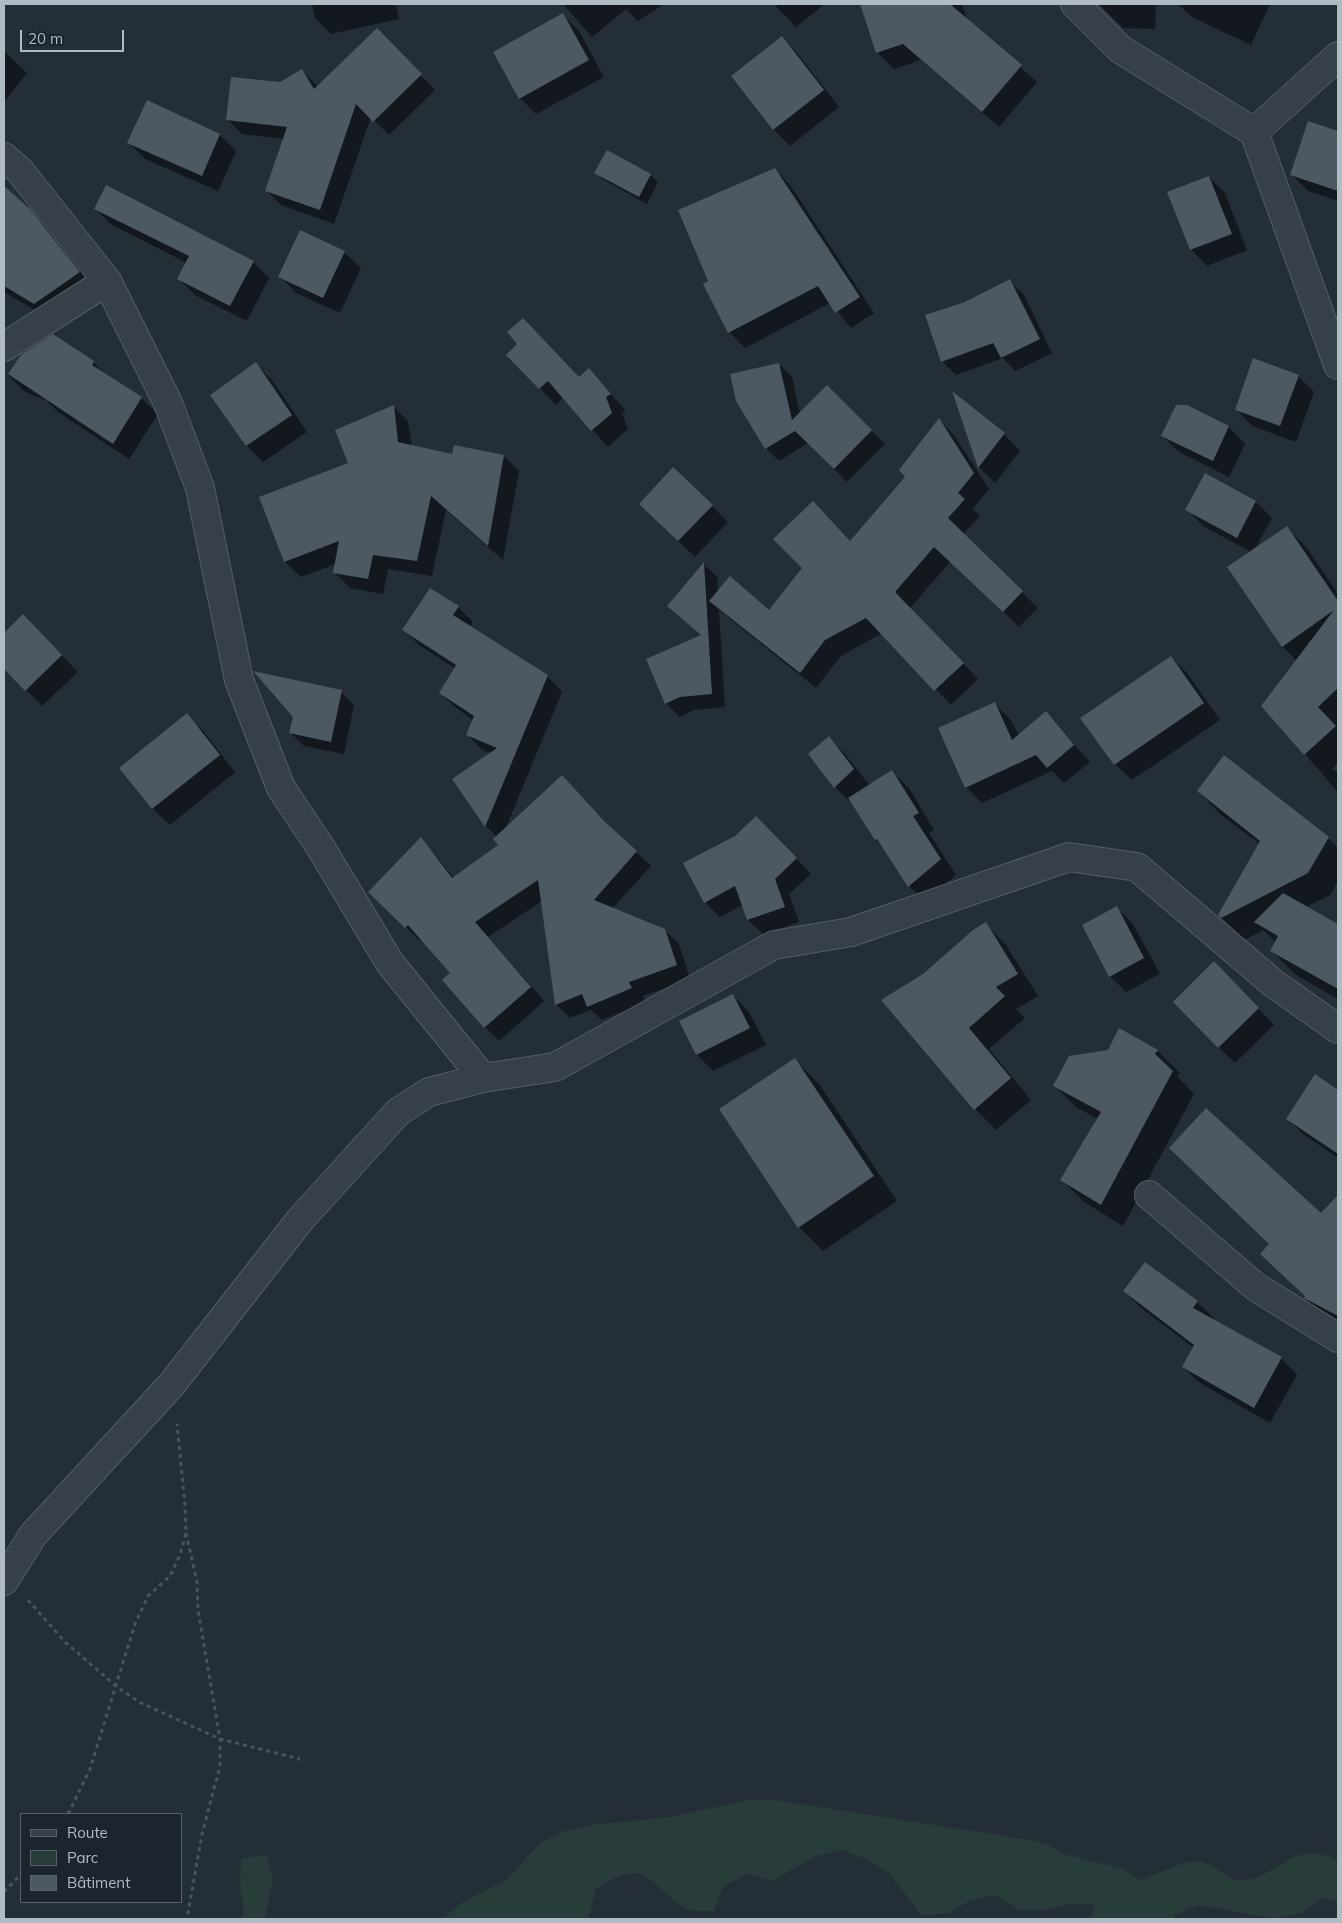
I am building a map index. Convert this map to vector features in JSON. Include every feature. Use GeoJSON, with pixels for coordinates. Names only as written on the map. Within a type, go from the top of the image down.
{"type":"FeatureCollection","features":[{"type":"Feature","properties":{"kind":"street"},"geometry":{"type":"LineString","coordinates":[[1075,4],[1120,49],[1254,132],[1338,365]]}},
{"type":"Feature","properties":{"kind":"street"},"geometry":{"type":"LineString","coordinates":[[1254,132],[1338,56]]}},
{"type":"Feature","properties":{"kind":"street"},"geometry":{"type":"LineString","coordinates":[[4,157],[20,171],[107,280],[168,403],[200,488],[239,680],[281,788],[321,848],[390,963],[483,1078]]}},
{"type":"Feature","properties":{"kind":"street"},"geometry":{"type":"LineString","coordinates":[[4,347],[107,280]]}},
{"type":"Feature","properties":{"kind":"street"},"geometry":{"type":"LineString","coordinates":[[6,1577],[33,1535],[172,1384],[292,1231],[398,1112],[429,1092],[483,1078],[555,1067],[774,945],[851,932],[1069,857],[1137,867],[1273,984],[1338,1029]]}},
{"type":"Feature","properties":{"kind":"street"},"geometry":{"type":"LineString","coordinates":[[1149,1195],[1256,1287],[1338,1338]]}},
{"type":"Feature","properties":{"kind":"path"},"geometry":{"type":"LineString","coordinates":[[172,1384],[182,1460],[186,1533],[197,1582],[198,1610],[220,1739],[220,1766],[202,1834],[188,1919]]}},
{"type":"Feature","properties":{"kind":"path"},"geometry":{"type":"LineString","coordinates":[[68,1813],[90,1769],[135,1624],[148,1596],[170,1576],[180,1555],[186,1533]]}},
{"type":"Feature","properties":{"kind":"path"},"geometry":{"type":"LineString","coordinates":[[6,1577],[43,1621],[64,1642],[116,1686],[139,1702],[220,1739],[300,1759]]}},
{"type":"Feature","properties":{"kind":"path"},"geometry":{"type":"LineString","coordinates":[[4,1892],[20,1875]]}},
{"type":"Feature","properties":{"kind":"green space"},"geometry":{"type":"Polygon","coordinates":[[[749,1800],[775,1800],[1030,1840],[1048,1844],[1064,1854],[1124,1869],[1139,1880],[1194,1861],[1208,1864],[1233,1879],[1247,1880],[1301,1855],[1312,1853],[1324,1855],[1338,1862],[1338,1901],[1323,1898],[1302,1913],[1275,1919],[1199,1905],[1175,1914],[1174,1919],[1090,1919],[1095,1904],[1069,1904],[1045,1910],[1018,1910],[995,1895],[970,1901],[947,1913],[922,1916],[888,1872],[866,1859],[841,1850],[816,1856],[772,1881],[747,1874],[723,1887],[714,1911],[687,1909],[646,1877],[637,1874],[627,1874],[613,1879],[596,1889],[588,1919],[443,1919],[460,1904],[507,1879],[541,1842],[564,1831],[591,1825],[670,1817],[749,1800]]]}},
{"type":"Feature","properties":{"kind":"green space"},"geometry":{"type":"Polygon","coordinates":[[[267,1854],[273,1880],[265,1919],[242,1919],[244,1910],[240,1886],[241,1859],[267,1854]]]}},
{"type":"Feature","properties":{"kind":"building"},"geometry":{"type":"Polygon","coordinates":[[[860,4],[950,4],[1022,65],[982,112],[903,44],[876,53],[860,4]]]}},
{"type":"Feature","properties":{"kind":"building"},"geometry":{"type":"Polygon","coordinates":[[[563,13],[589,60],[519,99],[493,52],[563,13]]]}},
{"type":"Feature","properties":{"kind":"building"},"geometry":{"type":"Polygon","coordinates":[[[377,28],[422,74],[373,122],[356,104],[320,210],[265,191],[287,127],[226,120],[231,77],[280,82],[302,69],[314,89],[377,28]]]}},
{"type":"Feature","properties":{"kind":"building"},"geometry":{"type":"Polygon","coordinates":[[[782,36],[824,90],[773,130],[731,76],[782,36]]]}},
{"type":"Feature","properties":{"kind":"building"},"geometry":{"type":"Polygon","coordinates":[[[147,100],[220,134],[202,176],[127,143],[147,100]]]}},
{"type":"Feature","properties":{"kind":"building"},"geometry":{"type":"Polygon","coordinates":[[[1308,121],[1338,131],[1338,191],[1290,175],[1308,121]]]}},
{"type":"Feature","properties":{"kind":"building"},"geometry":{"type":"Polygon","coordinates":[[[607,150],[651,174],[639,197],[594,173],[607,150]]]}},
{"type":"Feature","properties":{"kind":"building"},"geometry":{"type":"Polygon","coordinates":[[[775,168],[860,297],[835,313],[818,286],[728,333],[703,284],[708,281],[678,210],[775,168]]]}},
{"type":"Feature","properties":{"kind":"building"},"geometry":{"type":"Polygon","coordinates":[[[1209,176],[1232,234],[1190,250],[1167,192],[1209,176]]]}},
{"type":"Feature","properties":{"kind":"building"},"geometry":{"type":"Polygon","coordinates":[[[106,185],[254,261],[230,306],[177,279],[189,256],[94,209],[106,185]]]}},
{"type":"Feature","properties":{"kind":"building"},"geometry":{"type":"Polygon","coordinates":[[[4,186],[30,209],[80,272],[34,304],[4,286],[4,186]]]}},
{"type":"Feature","properties":{"kind":"building"},"geometry":{"type":"Polygon","coordinates":[[[300,230],[345,251],[323,298],[278,277],[300,230]]]}},
{"type":"Feature","properties":{"kind":"building"},"geometry":{"type":"Polygon","coordinates":[[[1010,279],[1040,339],[1001,358],[993,343],[941,362],[925,315],[965,302],[1010,279]]]}},
{"type":"Feature","properties":{"kind":"building"},"geometry":{"type":"Polygon","coordinates":[[[523,318],[579,377],[589,368],[611,394],[606,397],[612,413],[591,431],[548,381],[539,389],[506,355],[517,344],[507,332],[523,318]]]}},
{"type":"Feature","properties":{"kind":"building"},"geometry":{"type":"Polygon","coordinates":[[[53,334],[94,361],[92,365],[142,397],[113,444],[8,374],[21,355],[53,334]]]}},
{"type":"Feature","properties":{"kind":"building"},"geometry":{"type":"Polygon","coordinates":[[[1253,358],[1299,375],[1280,426],[1235,410],[1253,358]]]}},
{"type":"Feature","properties":{"kind":"building"},"geometry":{"type":"Polygon","coordinates":[[[256,362],[292,415],[246,446],[210,395],[256,362]]]}},
{"type":"Feature","properties":{"kind":"building"},"geometry":{"type":"Polygon","coordinates":[[[779,363],[792,420],[827,385],[872,430],[834,469],[795,431],[765,449],[736,401],[730,374],[779,363]]]}},
{"type":"Feature","properties":{"kind":"building"},"geometry":{"type":"Polygon","coordinates":[[[952,391],[1005,433],[978,468],[952,391]]]}},
{"type":"Feature","properties":{"kind":"building"},"geometry":{"type":"Polygon","coordinates":[[[394,405],[398,442],[452,454],[454,445],[504,455],[488,546],[431,496],[417,561],[373,555],[368,579],[333,573],[339,541],[284,562],[259,497],[348,463],[335,430],[394,405]]]}},
{"type":"Feature","properties":{"kind":"building"},"geometry":{"type":"Polygon","coordinates":[[[1176,405],[1187,405],[1229,426],[1213,461],[1161,436],[1176,405]]]}},
{"type":"Feature","properties":{"kind":"building"},"geometry":{"type":"Polygon","coordinates":[[[939,418],[974,473],[958,493],[965,499],[948,518],[1023,591],[1003,612],[934,547],[895,592],[964,663],[934,691],[866,618],[825,640],[800,673],[709,601],[730,576],[769,610],[802,568],[773,539],[813,501],[850,541],[905,477],[899,470],[939,418]]]}},
{"type":"Feature","properties":{"kind":"building"},"geometry":{"type":"Polygon","coordinates":[[[673,467],[713,505],[678,541],[639,504],[673,467]]]}},
{"type":"Feature","properties":{"kind":"building"},"geometry":{"type":"Polygon","coordinates":[[[1205,473],[1256,501],[1237,538],[1185,510],[1205,473]]]}},
{"type":"Feature","properties":{"kind":"building"},"geometry":{"type":"Polygon","coordinates":[[[1287,526],[1338,601],[1338,688],[1318,707],[1336,726],[1304,755],[1261,706],[1334,610],[1282,647],[1227,567],[1287,526]]]}},
{"type":"Feature","properties":{"kind":"building"},"geometry":{"type":"Polygon","coordinates":[[[704,562],[712,694],[680,697],[665,704],[646,659],[701,635],[667,606],[704,562]]]}},
{"type":"Feature","properties":{"kind":"building"},"geometry":{"type":"Polygon","coordinates":[[[430,588],[459,606],[453,615],[548,675],[485,827],[452,779],[497,748],[466,735],[474,716],[439,693],[456,665],[402,630],[430,588]]]}},
{"type":"Feature","properties":{"kind":"building"},"geometry":{"type":"Polygon","coordinates":[[[23,614],[62,655],[25,691],[4,669],[4,633],[23,614]]]}},
{"type":"Feature","properties":{"kind":"building"},"geometry":{"type":"Polygon","coordinates":[[[1171,656],[1204,703],[1114,765],[1080,718],[1171,656]]]}},
{"type":"Feature","properties":{"kind":"building"},"geometry":{"type":"Polygon","coordinates":[[[253,671],[342,690],[331,742],[289,733],[293,717],[253,671]]]}},
{"type":"Feature","properties":{"kind":"building"},"geometry":{"type":"Polygon","coordinates":[[[995,702],[1012,740],[1046,711],[1074,745],[1047,768],[1036,755],[965,788],[938,728],[995,702]]]}},
{"type":"Feature","properties":{"kind":"building"},"geometry":{"type":"Polygon","coordinates":[[[187,713],[220,755],[152,809],[119,768],[187,713]]]}},
{"type":"Feature","properties":{"kind":"building"},"geometry":{"type":"Polygon","coordinates":[[[829,736],[854,769],[834,788],[808,754],[829,736]]]}},
{"type":"Feature","properties":{"kind":"building"},"geometry":{"type":"Polygon","coordinates":[[[1224,755],[1329,837],[1308,873],[1221,918],[1218,915],[1260,841],[1197,791],[1224,755]]]}},
{"type":"Feature","properties":{"kind":"building"},"geometry":{"type":"Polygon","coordinates":[[[892,770],[919,813],[913,816],[941,859],[908,887],[848,798],[892,770]]]}},
{"type":"Feature","properties":{"kind":"building"},"geometry":{"type":"Polygon","coordinates":[[[562,775],[604,821],[637,851],[594,900],[665,929],[677,965],[629,982],[632,988],[587,1007],[582,994],[555,1005],[538,880],[475,922],[531,987],[484,1028],[442,980],[450,973],[408,925],[405,928],[368,892],[421,837],[452,878],[498,845],[493,839],[562,775]]]}},
{"type":"Feature","properties":{"kind":"building"},"geometry":{"type":"Polygon","coordinates":[[[756,816],[797,858],[775,879],[785,907],[747,920],[735,886],[704,903],[683,863],[735,836],[756,816]]]}},
{"type":"Feature","properties":{"kind":"building"},"geometry":{"type":"Polygon","coordinates":[[[1283,893],[1338,924],[1338,989],[1270,951],[1278,936],[1254,922],[1283,893]]]}},
{"type":"Feature","properties":{"kind":"building"},"geometry":{"type":"Polygon","coordinates":[[[1117,906],[1144,958],[1109,977],[1082,925],[1117,906]]]}},
{"type":"Feature","properties":{"kind":"building"},"geometry":{"type":"Polygon","coordinates":[[[986,922],[1018,974],[996,987],[1005,996],[969,1028],[1011,1078],[974,1110],[881,1000],[923,974],[973,930],[986,922]]]}},
{"type":"Feature","properties":{"kind":"building"},"geometry":{"type":"Polygon","coordinates":[[[1214,961],[1259,1008],[1218,1048],[1173,1002],[1214,961]]]}},
{"type":"Feature","properties":{"kind":"building"},"geometry":{"type":"Polygon","coordinates":[[[733,994],[750,1028],[696,1055],[679,1021],[733,994]]]}},
{"type":"Feature","properties":{"kind":"building"},"geometry":{"type":"Polygon","coordinates":[[[1119,1028],[1158,1050],[1155,1054],[1173,1071],[1101,1205],[1060,1180],[1101,1112],[1053,1086],[1069,1056],[1108,1050],[1119,1028]]]}},
{"type":"Feature","properties":{"kind":"building"},"geometry":{"type":"Polygon","coordinates":[[[795,1058],[874,1176],[798,1228],[719,1109],[795,1058]]]}},
{"type":"Feature","properties":{"kind":"building"},"geometry":{"type":"Polygon","coordinates":[[[1315,1074],[1338,1090],[1338,1154],[1286,1119],[1315,1074]]]}},
{"type":"Feature","properties":{"kind":"building"},"geometry":{"type":"Polygon","coordinates":[[[1206,1108],[1321,1213],[1338,1195],[1338,1316],[1304,1298],[1305,1296],[1260,1254],[1269,1244],[1169,1148],[1206,1108]]]}},
{"type":"Feature","properties":{"kind":"building"},"geometry":{"type":"Polygon","coordinates":[[[1145,1262],[1198,1301],[1193,1308],[1282,1357],[1254,1408],[1182,1367],[1194,1345],[1123,1291],[1145,1262]]]}}]}
